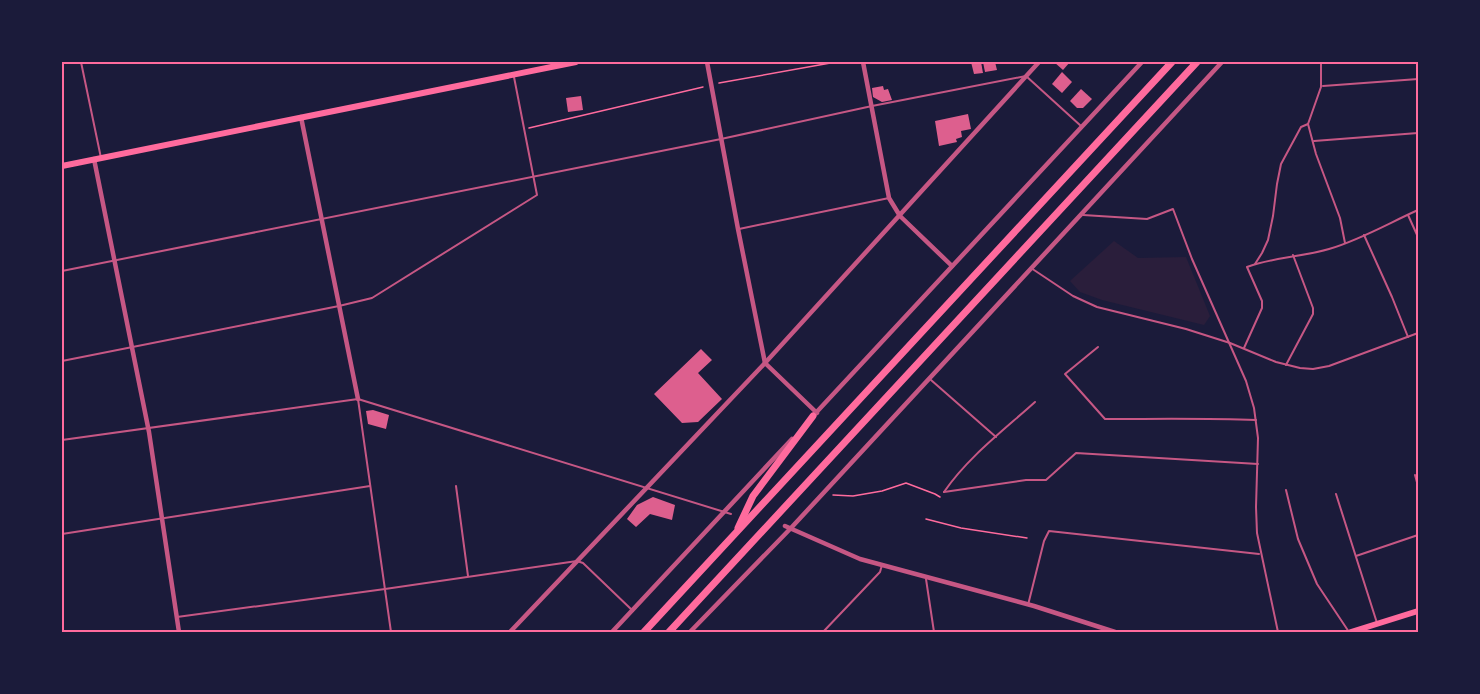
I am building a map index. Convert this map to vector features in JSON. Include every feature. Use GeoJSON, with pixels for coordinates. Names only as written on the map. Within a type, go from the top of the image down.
{"type":"FeatureCollection","features":[{"type":"Feature","properties":{"kind":"highway"},"geometry":{"type":"LineString","coordinates":[[644,633],[1172,62]]}},
{"type":"Feature","properties":{"kind":"highway"},"geometry":{"type":"LineString","coordinates":[[669,633],[1197,62]]}},
{"type":"Feature","properties":{"kind":"highway"},"geometry":{"type":"LineString","coordinates":[[734,536],[753,496],[815,414]]}},
{"type":"Feature","properties":{"kind":"main road"},"geometry":{"type":"LineString","coordinates":[[62,166],[576,62]]}},
{"type":"Feature","properties":{"kind":"main road"},"geometry":{"type":"LineString","coordinates":[[1350,633],[1419,611]]}},
{"type":"Feature","properties":{"kind":"street"},"geometry":{"type":"LineString","coordinates":[[707,62],[765,363],[815,414]]}},
{"type":"Feature","properties":{"kind":"street"},"geometry":{"type":"LineString","coordinates":[[863,62],[889,198],[900,216],[952,266]]}},
{"type":"Feature","properties":{"kind":"street"},"geometry":{"type":"LineString","coordinates":[[510,633],[765,363],[1039,62]]}},
{"type":"Feature","properties":{"kind":"street"},"geometry":{"type":"LineString","coordinates":[[612,633],[1142,62]]}},
{"type":"Feature","properties":{"kind":"street"},"geometry":{"type":"LineString","coordinates":[[690,633],[788,527],[822,494],[1222,62]]}},
{"type":"Feature","properties":{"kind":"street"},"geometry":{"type":"LineString","coordinates":[[301,117],[358,399]]}},
{"type":"Feature","properties":{"kind":"street"},"geometry":{"type":"LineString","coordinates":[[97,158],[114,260],[148,428],[179,633]]}},
{"type":"Feature","properties":{"kind":"street"},"geometry":{"type":"LineString","coordinates":[[788,527],[860,560],[1028,605],[1115,633]]}},
{"type":"Feature","properties":{"kind":"lane"},"geometry":{"type":"LineString","coordinates":[[81,62],[97,158]]}},
{"type":"Feature","properties":{"kind":"lane"},"geometry":{"type":"LineString","coordinates":[[1321,62],[1321,87],[1308,124],[1316,154],[1340,218],[1345,243]]}},
{"type":"Feature","properties":{"kind":"lane"},"geometry":{"type":"LineString","coordinates":[[62,361],[372,298],[537,195],[513,74]]}},
{"type":"Feature","properties":{"kind":"lane"},"geometry":{"type":"LineString","coordinates":[[62,271],[1026,76],[1081,126]]}},
{"type":"Feature","properties":{"kind":"lane"},"geometry":{"type":"LineString","coordinates":[[1321,87],[1419,79]]}},
{"type":"Feature","properties":{"kind":"lane"},"geometry":{"type":"LineString","coordinates":[[1255,264],[1268,240],[1281,164],[1301,127],[1308,124]]}},
{"type":"Feature","properties":{"kind":"lane"},"geometry":{"type":"LineString","coordinates":[[1313,141],[1419,133]]}},
{"type":"Feature","properties":{"kind":"lane"},"geometry":{"type":"LineString","coordinates":[[738,229],[889,198]]}},
{"type":"Feature","properties":{"kind":"lane"},"geometry":{"type":"LineString","coordinates":[[1080,215],[1147,219],[1173,209],[1192,259],[1246,381],[1256,420],[1257,533],[1278,633]]}},
{"type":"Feature","properties":{"kind":"lane"},"geometry":{"type":"LineString","coordinates":[[1243,349],[1262,308],[1262,301],[1247,267],[1293,255],[1327,250],[1419,210]]}},
{"type":"Feature","properties":{"kind":"lane"},"geometry":{"type":"LineString","coordinates":[[1408,215],[1419,237]]}},
{"type":"Feature","properties":{"kind":"lane"},"geometry":{"type":"LineString","coordinates":[[1364,235],[1408,337]]}},
{"type":"Feature","properties":{"kind":"lane"},"geometry":{"type":"LineString","coordinates":[[1286,365],[1313,314],[1313,308],[1293,255]]}},
{"type":"Feature","properties":{"kind":"lane"},"geometry":{"type":"LineString","coordinates":[[1031,268],[1072,296],[1097,307],[1186,329],[1230,343],[1276,362],[1307,369],[1329,366],[1419,333]]}},
{"type":"Feature","properties":{"kind":"lane"},"geometry":{"type":"LineString","coordinates":[[1098,347],[1065,374],[1105,419],[1256,420]]}},
{"type":"Feature","properties":{"kind":"lane"},"geometry":{"type":"LineString","coordinates":[[929,378],[996,438]]}},
{"type":"Feature","properties":{"kind":"lane"},"geometry":{"type":"LineString","coordinates":[[358,399],[391,633]]}},
{"type":"Feature","properties":{"kind":"lane"},"geometry":{"type":"LineString","coordinates":[[62,440],[358,399],[731,514]]}},
{"type":"Feature","properties":{"kind":"lane"},"geometry":{"type":"LineString","coordinates":[[1035,402],[954,477],[944,492],[1026,480],[1046,480],[1076,453],[1258,464]]}},
{"type":"Feature","properties":{"kind":"lane"},"geometry":{"type":"LineString","coordinates":[[1415,475],[1419,486]]}},
{"type":"Feature","properties":{"kind":"lane"},"geometry":{"type":"LineString","coordinates":[[62,534],[370,486]]}},
{"type":"Feature","properties":{"kind":"lane"},"geometry":{"type":"LineString","coordinates":[[456,486],[468,576]]}},
{"type":"Feature","properties":{"kind":"lane"},"geometry":{"type":"LineString","coordinates":[[1286,490],[1298,539],[1317,584],[1350,633]]}},
{"type":"Feature","properties":{"kind":"lane"},"geometry":{"type":"LineString","coordinates":[[1336,494],[1377,624]]}},
{"type":"Feature","properties":{"kind":"lane"},"geometry":{"type":"LineString","coordinates":[[1028,605],[1044,541],[1049,531],[1261,554]]}},
{"type":"Feature","properties":{"kind":"lane"},"geometry":{"type":"LineString","coordinates":[[1356,555],[1419,534]]}},
{"type":"Feature","properties":{"kind":"lane"},"geometry":{"type":"LineString","coordinates":[[177,617],[577,561],[583,563],[633,610]]}},
{"type":"Feature","properties":{"kind":"lane"},"geometry":{"type":"LineString","coordinates":[[823,633],[880,572],[882,566]]}},
{"type":"Feature","properties":{"kind":"lane"},"geometry":{"type":"LineString","coordinates":[[926,577],[934,633]]}},
{"type":"Feature","properties":{"kind":"path"},"geometry":{"type":"LineString","coordinates":[[524,129],[711,85],[836,62]]}},
{"type":"Feature","properties":{"kind":"path"},"geometry":{"type":"LineString","coordinates":[[822,494],[853,496],[882,491],[906,483],[940,498]]}},
{"type":"Feature","properties":{"kind":"path"},"geometry":{"type":"LineString","coordinates":[[926,519],[961,528],[1027,538]]}},
{"type":"Feature","properties":{"kind":"shaded area"},"geometry":{"type":"Polygon","coordinates":[[[1114,241],[1138,258],[1186,257],[1210,316],[1204,325],[1102,300],[1080,292],[1070,281],[1114,241]]]}},
{"type":"Feature","properties":{"kind":"building"},"geometry":{"type":"Polygon","coordinates":[[[971,62],[981,62],[983,73],[974,74],[971,62]]]}},
{"type":"Feature","properties":{"kind":"building"},"geometry":{"type":"Polygon","coordinates":[[[983,62],[995,62],[997,70],[985,72],[983,62]]]}},
{"type":"Feature","properties":{"kind":"building"},"geometry":{"type":"Polygon","coordinates":[[[1054,62],[1070,62],[1063,70],[1054,62]]]}},
{"type":"Feature","properties":{"kind":"building"},"geometry":{"type":"Polygon","coordinates":[[[1062,72],[1072,82],[1062,93],[1052,84],[1062,72]]]}},
{"type":"Feature","properties":{"kind":"building"},"geometry":{"type":"Polygon","coordinates":[[[883,86],[884,90],[888,89],[892,100],[882,102],[873,97],[872,88],[883,86]]]}},
{"type":"Feature","properties":{"kind":"building"},"geometry":{"type":"Polygon","coordinates":[[[1081,89],[1092,99],[1083,108],[1077,108],[1070,101],[1081,89]]]}},
{"type":"Feature","properties":{"kind":"building"},"geometry":{"type":"Polygon","coordinates":[[[581,96],[583,110],[568,112],[566,98],[581,96]]]}},
{"type":"Feature","properties":{"kind":"building"},"geometry":{"type":"Polygon","coordinates":[[[968,114],[971,129],[961,131],[962,137],[956,139],[957,142],[939,146],[935,121],[968,114]]]}},
{"type":"Feature","properties":{"kind":"building"},"geometry":{"type":"Polygon","coordinates":[[[701,349],[712,360],[698,373],[722,399],[698,422],[682,423],[654,394],[701,349]]]}},
{"type":"Feature","properties":{"kind":"building"},"geometry":{"type":"Polygon","coordinates":[[[373,410],[389,415],[386,429],[368,424],[366,411],[373,410]]]}},
{"type":"Feature","properties":{"kind":"building"},"geometry":{"type":"Polygon","coordinates":[[[653,497],[675,505],[672,520],[650,514],[636,527],[627,519],[637,505],[653,497]]]}}]}
